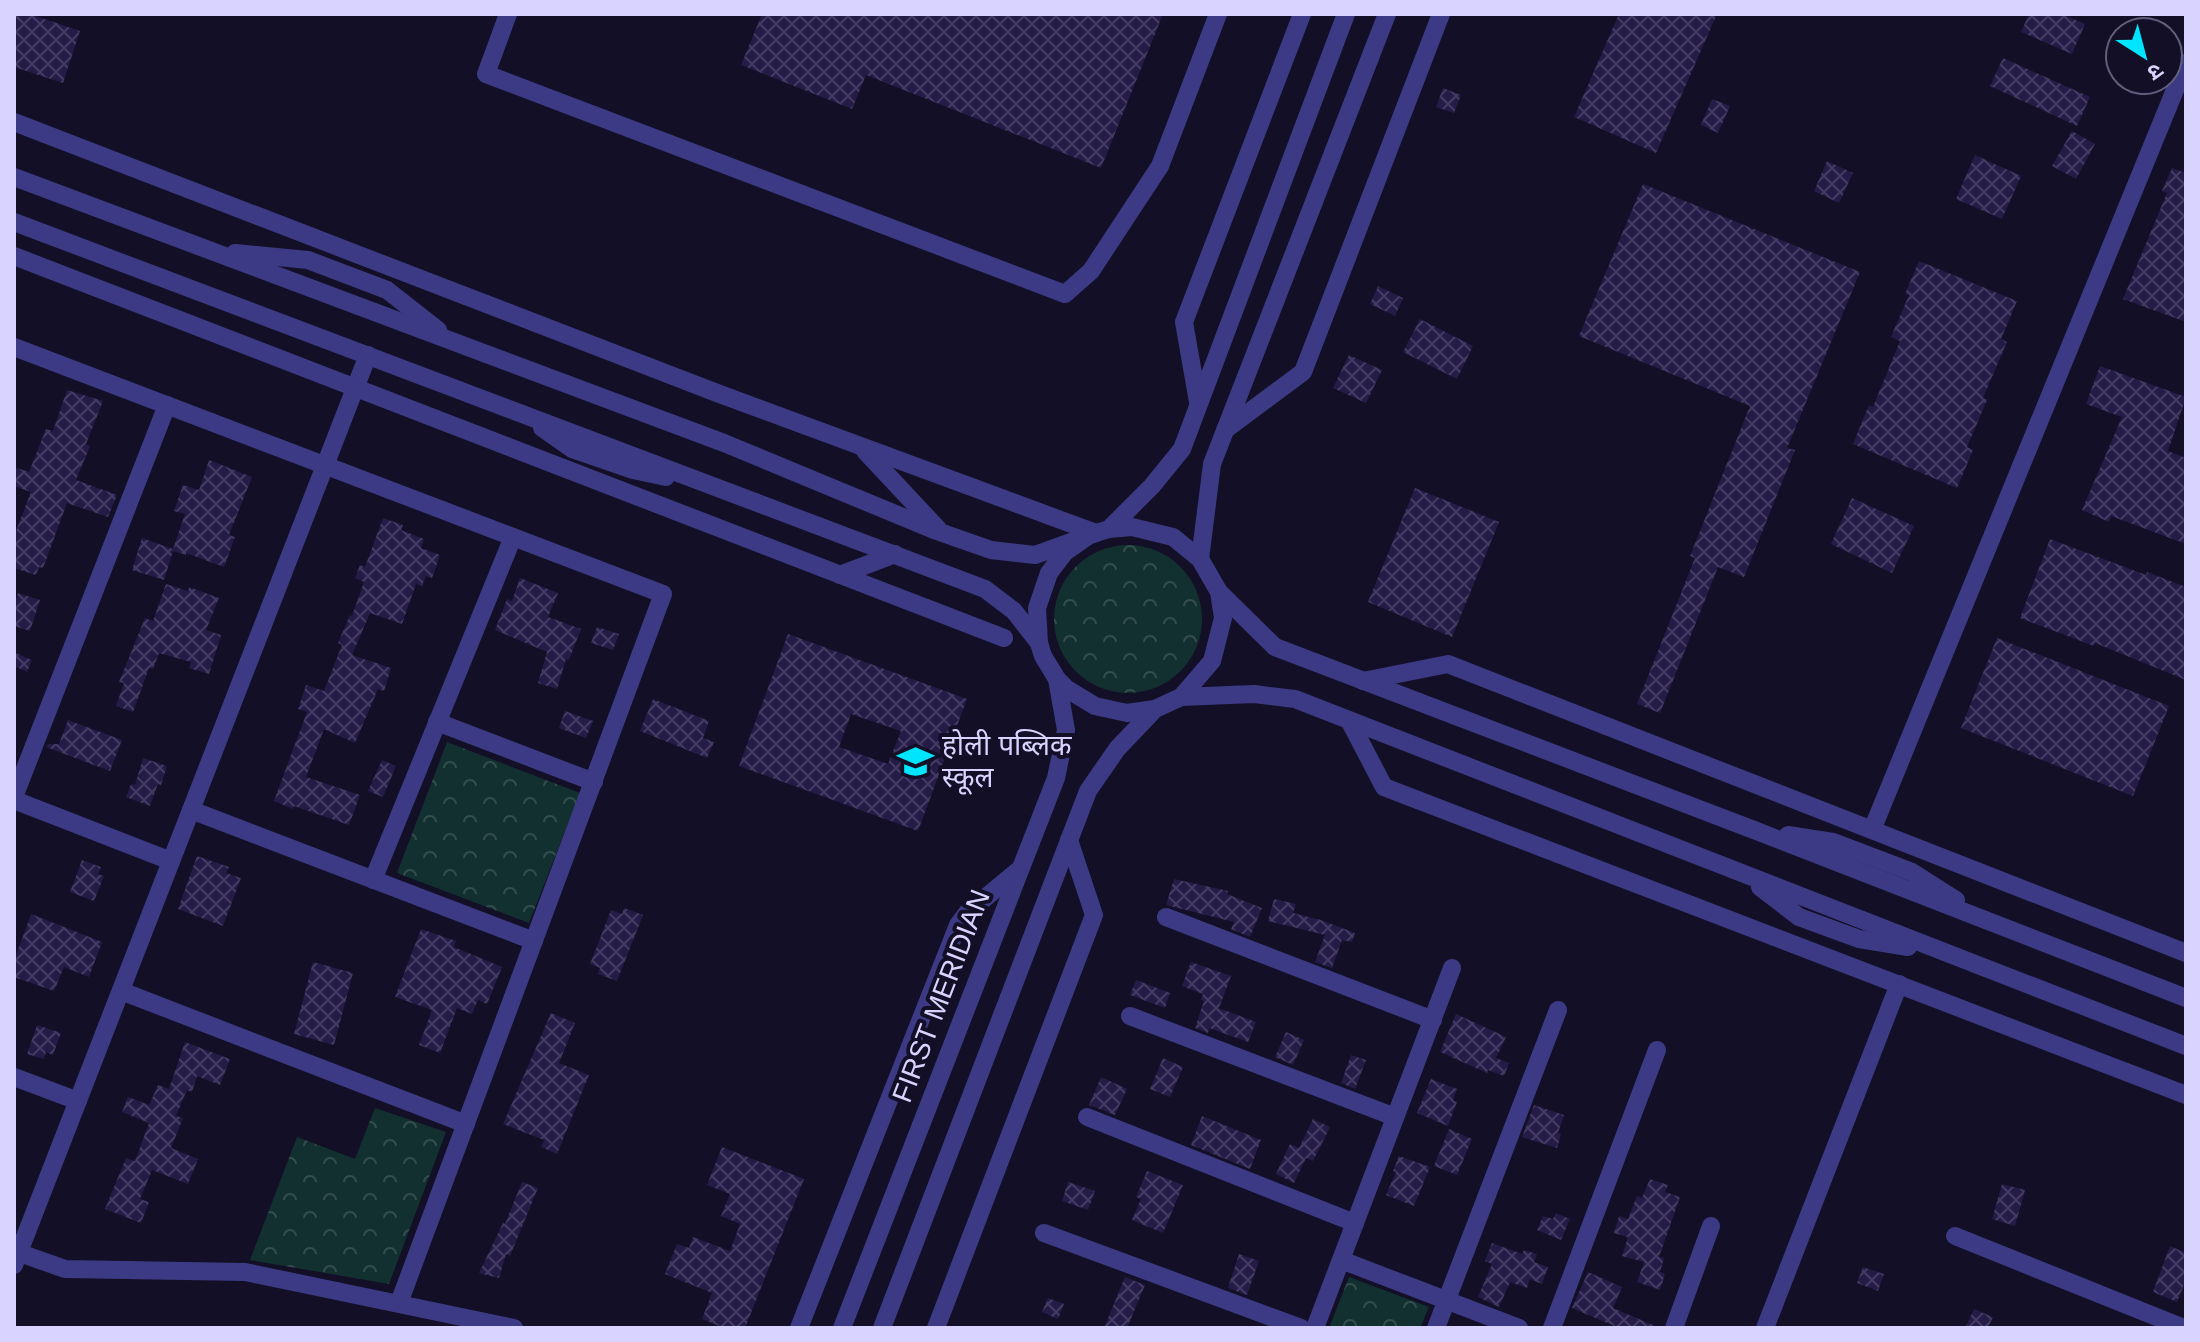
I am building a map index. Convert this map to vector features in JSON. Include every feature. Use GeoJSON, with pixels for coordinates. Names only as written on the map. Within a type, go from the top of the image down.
{"type":"FeatureCollection","features":[{"type":"Feature","properties":{"kind":"street"},"geometry":{"type":"LineString","coordinates":[[508,14],[486,74],[1065,294],[1091,271],[1160,166],[1218,14]]}},
{"type":"Feature","properties":{"kind":"street"},"geometry":{"type":"LineString","coordinates":[[1199,404],[1184,322],[1302,14]]}},
{"type":"Feature","properties":{"kind":"street"},"geometry":{"type":"LineString","coordinates":[[1346,14],[1182,449],[1152,486],[1098,533],[1065,552],[1049,573],[1037,608],[1039,643],[1057,679],[1095,706],[1127,713],[1155,709],[1181,697],[1254,694],[1295,699],[2186,1046]]}},
{"type":"Feature","properties":{"kind":"street"},"geometry":{"type":"LineString","coordinates":[[1200,559],[1212,464],[1387,14]]}},
{"type":"Feature","properties":{"kind":"street"},"geometry":{"type":"LineString","coordinates":[[1225,430],[1303,372],[1441,14]]}},
{"type":"Feature","properties":{"kind":"street"},"geometry":{"type":"LineString","coordinates":[[1872,830],[2186,63]]}},
{"type":"Feature","properties":{"kind":"street"},"geometry":{"type":"LineString","coordinates":[[14,122],[688,382],[1098,533]]}},
{"type":"Feature","properties":{"kind":"street"},"geometry":{"type":"LineString","coordinates":[[14,177],[724,443],[991,550],[1035,555],[1098,533],[1132,527],[1173,537],[1200,559],[1219,592],[1275,647],[2186,998]]}},
{"type":"Feature","properties":{"kind":"street"},"geometry":{"type":"LineString","coordinates":[[14,222],[985,589],[1014,611],[1039,643]]}},
{"type":"Feature","properties":{"kind":"street"},"geometry":{"type":"LineString","coordinates":[[212,251],[308,260],[387,290],[453,342]]}},
{"type":"Feature","properties":{"kind":"street"},"geometry":{"type":"LineString","coordinates":[[14,256],[1004,638]]}},
{"type":"Feature","properties":{"kind":"street"},"geometry":{"type":"LineString","coordinates":[[14,347],[663,594],[399,1303]]}},
{"type":"Feature","properties":{"kind":"street"},"geometry":{"type":"LineString","coordinates":[[368,355],[16,1256],[65,1269],[245,1272],[514,1328]]}},
{"type":"Feature","properties":{"kind":"street"},"geometry":{"type":"LineString","coordinates":[[167,405],[14,799],[171,861]]}},
{"type":"Feature","properties":{"kind":"street"},"geometry":{"type":"LineString","coordinates":[[860,446],[941,532]]}},
{"type":"Feature","properties":{"kind":"street"},"geometry":{"type":"LineString","coordinates":[[373,880],[513,537]]}},
{"type":"Feature","properties":{"kind":"street"},"geometry":{"type":"LineString","coordinates":[[840,575],[895,554]]}},
{"type":"Feature","properties":{"kind":"street"},"geometry":{"type":"LineString","coordinates":[[1181,697],[1212,661],[1223,618],[1219,592]]}},
{"type":"Feature","properties":{"kind":"street"},"geometry":{"type":"LineString","coordinates":[[1363,681],[1448,664],[2186,953]]}},
{"type":"Feature","properties":{"kind":"street","name":"FIRST MERIDIAN"},"geometry":{"type":"LineString","coordinates":[[842,1328],[1056,778],[1066,730],[1057,679]]}},
{"type":"Feature","properties":{"kind":"street"},"geometry":{"type":"LineString","coordinates":[[882,1328],[1088,791],[1117,749],[1155,709]]}},
{"type":"Feature","properties":{"kind":"street"},"geometry":{"type":"LineString","coordinates":[[1349,720],[1384,787],[2186,1095]]}},
{"type":"Feature","properties":{"kind":"street"},"geometry":{"type":"LineString","coordinates":[[437,722],[594,782]]}},
{"type":"Feature","properties":{"kind":"street"},"geometry":{"type":"LineString","coordinates":[[191,810],[534,941]]}},
{"type":"Feature","properties":{"kind":"street"},"geometry":{"type":"LineString","coordinates":[[936,1328],[1094,915],[1069,840]]}},
{"type":"Feature","properties":{"kind":"street"},"geometry":{"type":"LineString","coordinates":[[799,1328],[958,925],[967,913],[1021,869]]}},
{"type":"Feature","properties":{"kind":"street"},"geometry":{"type":"LineString","coordinates":[[1166,917],[1433,1020]]}},
{"type":"Feature","properties":{"kind":"street"},"geometry":{"type":"LineString","coordinates":[[1315,1328],[1452,968]]}},
{"type":"Feature","properties":{"kind":"street"},"geometry":{"type":"LineString","coordinates":[[1765,1328],[1899,984]]}},
{"type":"Feature","properties":{"kind":"street"},"geometry":{"type":"LineString","coordinates":[[121,991],[466,1124]]}},
{"type":"Feature","properties":{"kind":"street"},"geometry":{"type":"LineString","coordinates":[[1436,1328],[1558,1010]]}},
{"type":"Feature","properties":{"kind":"street"},"geometry":{"type":"LineString","coordinates":[[1130,1016],[1395,1117]]}},
{"type":"Feature","properties":{"kind":"street"},"geometry":{"type":"LineString","coordinates":[[1552,1328],[1657,1050]]}},
{"type":"Feature","properties":{"kind":"street"},"geometry":{"type":"LineString","coordinates":[[14,1077],[78,1101]]}},
{"type":"Feature","properties":{"kind":"street"},"geometry":{"type":"LineString","coordinates":[[1087,1117],[1355,1223]]}},
{"type":"Feature","properties":{"kind":"street"},"geometry":{"type":"LineString","coordinates":[[1674,1328],[1711,1226]]}},
{"type":"Feature","properties":{"kind":"street"},"geometry":{"type":"LineString","coordinates":[[1044,1233],[1301,1328]]}},
{"type":"Feature","properties":{"kind":"street"},"geometry":{"type":"LineString","coordinates":[[1955,1236],[2184,1328]]}},
{"type":"Feature","properties":{"kind":"street"},"geometry":{"type":"LineString","coordinates":[[1341,1260],[1519,1328]]}},
{"type":"Feature","properties":{"kind":"green space"},"geometry":{"type":"Polygon","coordinates":[[[1128,545],[1156,550],[1181,566],[1197,591],[1202,619],[1197,647],[1181,672],[1156,688],[1128,693],[1100,688],[1075,672],[1059,647],[1054,619],[1059,591],[1075,566],[1100,550],[1128,545]]]}},
{"type":"Feature","properties":{"kind":"green space"},"geometry":{"type":"Polygon","coordinates":[[[447,742],[580,793],[529,923],[397,873],[447,742]]]}},
{"type":"Feature","properties":{"kind":"green space"},"geometry":{"type":"Polygon","coordinates":[[[375,1108],[446,1132],[389,1284],[250,1260],[297,1137],[355,1159],[375,1108]]]}},
{"type":"Feature","properties":{"kind":"green space"},"geometry":{"type":"Polygon","coordinates":[[[1349,1277],[1429,1307],[1420,1328],[1329,1328],[1349,1277]]]}},
{"type":"Feature","properties":{"kind":"building"},"geometry":{"type":"Polygon","coordinates":[[[14,14],[30,14],[80,31],[63,83],[14,67],[14,14]]]}},
{"type":"Feature","properties":{"kind":"building"},"geometry":{"type":"Polygon","coordinates":[[[762,14],[1163,14],[1101,168],[866,75],[852,109],[741,65],[762,14]]]}},
{"type":"Feature","properties":{"kind":"building"},"geometry":{"type":"Polygon","coordinates":[[[1619,14],[1717,14],[1656,153],[1574,117],[1619,14]]]}},
{"type":"Feature","properties":{"kind":"building"},"geometry":{"type":"Polygon","coordinates":[[[2029,14],[2062,14],[2085,24],[2072,54],[2021,32],[2029,14]]]}},
{"type":"Feature","properties":{"kind":"building"},"geometry":{"type":"Polygon","coordinates":[[[2003,58],[2090,97],[2077,126],[1990,86],[2003,58]]]}},
{"type":"Feature","properties":{"kind":"building"},"geometry":{"type":"Polygon","coordinates":[[[1443,88],[1461,95],[1454,113],[1436,107],[1443,88]]]}},
{"type":"Feature","properties":{"kind":"building"},"geometry":{"type":"Polygon","coordinates":[[[1712,99],[1730,106],[1718,133],[1701,125],[1712,99]]]}},
{"type":"Feature","properties":{"kind":"building"},"geometry":{"type":"Polygon","coordinates":[[[2072,131],[2095,144],[2076,179],[2052,166],[2072,131]]]}},
{"type":"Feature","properties":{"kind":"building"},"geometry":{"type":"Polygon","coordinates":[[[1975,155],[2021,176],[2002,219],[1956,199],[1975,155]]]}},
{"type":"Feature","properties":{"kind":"building"},"geometry":{"type":"Polygon","coordinates":[[[1827,161],[1853,173],[1839,203],[1814,191],[1827,161]]]}},
{"type":"Feature","properties":{"kind":"building"},"geometry":{"type":"Polygon","coordinates":[[[2172,168],[2186,173],[2186,322],[2123,299],[2167,193],[2162,191],[2172,168]]]}},
{"type":"Feature","properties":{"kind":"building"},"geometry":{"type":"Polygon","coordinates":[[[1643,184],[1860,272],[1787,448],[1795,450],[1744,577],[1718,567],[1660,713],[1637,704],[1695,558],[1690,556],[1750,406],[1579,336],[1643,184]]]}},
{"type":"Feature","properties":{"kind":"building"},"geometry":{"type":"Polygon","coordinates":[[[1919,261],[2017,301],[2001,339],[2007,342],[1983,398],[1987,400],[1967,447],[1973,450],[1957,488],[1853,444],[1869,405],[1873,407],[1900,341],[1891,337],[1919,261]]]}},
{"type":"Feature","properties":{"kind":"building"},"geometry":{"type":"Polygon","coordinates":[[[1378,286],[1403,298],[1395,316],[1370,304],[1378,286]]]}},
{"type":"Feature","properties":{"kind":"building"},"geometry":{"type":"Polygon","coordinates":[[[1420,319],[1473,346],[1457,379],[1403,352],[1420,319]]]}},
{"type":"Feature","properties":{"kind":"building"},"geometry":{"type":"Polygon","coordinates":[[[1349,355],[1382,370],[1366,403],[1333,388],[1349,355]]]}},
{"type":"Feature","properties":{"kind":"building"},"geometry":{"type":"Polygon","coordinates":[[[2100,366],[2186,397],[2168,451],[2186,458],[2186,544],[2111,516],[2109,522],[2082,510],[2122,417],[2086,404],[2100,366]]]}},
{"type":"Feature","properties":{"kind":"building"},"geometry":{"type":"Polygon","coordinates":[[[67,390],[103,401],[76,480],[117,495],[108,517],[67,503],[43,568],[39,567],[36,575],[14,568],[14,536],[31,492],[14,486],[14,467],[29,472],[46,429],[53,431],[67,390]]]}},
{"type":"Feature","properties":{"kind":"building"},"geometry":{"type":"Polygon","coordinates":[[[209,460],[252,477],[229,535],[235,537],[224,567],[173,551],[164,580],[132,570],[142,538],[173,549],[185,514],[174,511],[183,485],[199,490],[209,460]]]}},
{"type":"Feature","properties":{"kind":"building"},"geometry":{"type":"Polygon","coordinates":[[[1415,488],[1499,522],[1452,637],[1368,602],[1415,488]]]}},
{"type":"Feature","properties":{"kind":"building"},"geometry":{"type":"Polygon","coordinates":[[[1852,498],[1914,526],[1892,573],[1831,544],[1852,498]]]}},
{"type":"Feature","properties":{"kind":"building"},"geometry":{"type":"Polygon","coordinates":[[[383,518],[403,525],[401,530],[424,539],[421,548],[440,555],[432,578],[426,576],[422,586],[416,584],[402,624],[370,613],[352,655],[391,668],[384,691],[378,689],[355,743],[324,729],[306,777],[360,795],[349,825],[274,801],[307,712],[298,709],[306,685],[324,691],[342,645],[338,643],[364,582],[355,578],[360,565],[365,567],[383,518]]]}},
{"type":"Feature","properties":{"kind":"building"},"geometry":{"type":"Polygon","coordinates":[[[2050,539],[2186,587],[2186,680],[2095,643],[2094,646],[2020,618],[2050,539]]]}},
{"type":"Feature","properties":{"kind":"building"},"geometry":{"type":"Polygon","coordinates":[[[520,578],[558,593],[548,617],[581,629],[569,660],[566,659],[557,689],[538,683],[547,652],[495,630],[507,599],[512,601],[520,578]]]}},
{"type":"Feature","properties":{"kind":"building"},"geometry":{"type":"Polygon","coordinates":[[[166,584],[188,591],[189,587],[219,598],[206,630],[221,635],[209,674],[189,668],[191,662],[159,653],[153,669],[149,668],[133,712],[116,706],[124,683],[119,682],[145,618],[153,621],[166,584]]]}},
{"type":"Feature","properties":{"kind":"building"},"geometry":{"type":"Polygon","coordinates":[[[18,593],[40,600],[30,631],[14,626],[14,606],[18,593]]]}},
{"type":"Feature","properties":{"kind":"building"},"geometry":{"type":"Polygon","coordinates":[[[597,627],[619,634],[613,650],[591,643],[597,627]]]}},
{"type":"Feature","properties":{"kind":"building"},"geometry":{"type":"Polygon","coordinates":[[[788,634],[967,699],[918,831],[739,766],[788,634]],[[851,714],[839,747],[888,764],[901,731],[851,714]]]}},
{"type":"Feature","properties":{"kind":"building"},"geometry":{"type":"Polygon","coordinates":[[[1997,638],[2169,706],[2133,796],[1961,728],[1997,638]]]}},
{"type":"Feature","properties":{"kind":"building"},"geometry":{"type":"Polygon","coordinates":[[[14,652],[32,660],[27,672],[14,666],[14,652]]]}},
{"type":"Feature","properties":{"kind":"building"},"geometry":{"type":"Polygon","coordinates":[[[653,699],[709,721],[703,738],[714,742],[707,758],[640,731],[653,699]]]}},
{"type":"Feature","properties":{"kind":"building"},"geometry":{"type":"Polygon","coordinates":[[[565,711],[593,721],[586,738],[559,728],[565,711]]]}},
{"type":"Feature","properties":{"kind":"building"},"geometry":{"type":"Polygon","coordinates":[[[68,720],[122,740],[110,771],[46,747],[48,744],[59,744],[68,720]]]}},
{"type":"Feature","properties":{"kind":"building"},"geometry":{"type":"Polygon","coordinates":[[[143,758],[167,766],[150,806],[126,797],[131,784],[135,785],[143,758]]]}},
{"type":"Feature","properties":{"kind":"building"},"geometry":{"type":"Polygon","coordinates":[[[382,760],[396,766],[383,797],[368,791],[382,760]]]}},
{"type":"Feature","properties":{"kind":"building"},"geometry":{"type":"Polygon","coordinates":[[[197,856],[229,867],[226,873],[241,878],[223,926],[178,909],[197,856]]]}},
{"type":"Feature","properties":{"kind":"building"},"geometry":{"type":"Polygon","coordinates":[[[82,860],[101,867],[98,874],[104,876],[94,901],[70,892],[82,860]]]}},
{"type":"Feature","properties":{"kind":"building"},"geometry":{"type":"Polygon","coordinates":[[[1174,879],[1228,891],[1227,894],[1262,908],[1250,937],[1231,929],[1234,922],[1166,905],[1174,879]]]}},
{"type":"Feature","properties":{"kind":"building"},"geometry":{"type":"Polygon","coordinates":[[[1274,899],[1296,904],[1293,913],[1355,933],[1352,942],[1342,940],[1332,968],[1315,962],[1325,935],[1268,921],[1274,899]]]}},
{"type":"Feature","properties":{"kind":"building"},"geometry":{"type":"Polygon","coordinates":[[[624,908],[643,915],[617,981],[598,974],[600,968],[590,964],[611,910],[622,914],[624,908]]]}},
{"type":"Feature","properties":{"kind":"building"},"geometry":{"type":"Polygon","coordinates":[[[31,914],[102,942],[89,977],[64,967],[54,991],[14,977],[14,961],[31,914]]]}},
{"type":"Feature","properties":{"kind":"building"},"geometry":{"type":"Polygon","coordinates":[[[421,929],[456,941],[454,947],[502,967],[487,1004],[478,1000],[472,1014],[457,1008],[440,1053],[419,1045],[432,1010],[395,997],[421,929]]]}},
{"type":"Feature","properties":{"kind":"building"},"geometry":{"type":"Polygon","coordinates":[[[313,962],[353,973],[334,1045],[294,1034],[313,962]]]}},
{"type":"Feature","properties":{"kind":"building"},"geometry":{"type":"Polygon","coordinates":[[[1191,962],[1231,976],[1219,1008],[1256,1022],[1248,1042],[1209,1028],[1208,1033],[1195,1028],[1204,1001],[1201,1000],[1203,994],[1182,986],[1191,962]]]}},
{"type":"Feature","properties":{"kind":"building"},"geometry":{"type":"Polygon","coordinates":[[[1136,980],[1170,993],[1165,1008],[1130,995],[1136,980]]]}},
{"type":"Feature","properties":{"kind":"building"},"geometry":{"type":"Polygon","coordinates":[[[551,1013],[575,1023],[559,1063],[589,1075],[557,1154],[541,1147],[544,1140],[503,1124],[551,1013]]]}},
{"type":"Feature","properties":{"kind":"building"},"geometry":{"type":"Polygon","coordinates":[[[1456,1014],[1506,1037],[1496,1058],[1509,1063],[1504,1076],[1488,1070],[1487,1073],[1440,1052],[1456,1014]]]}},
{"type":"Feature","properties":{"kind":"building"},"geometry":{"type":"Polygon","coordinates":[[[37,1025],[61,1033],[53,1055],[46,1052],[44,1059],[27,1054],[37,1025]]]}},
{"type":"Feature","properties":{"kind":"building"},"geometry":{"type":"Polygon","coordinates":[[[1286,1032],[1304,1040],[1293,1065],[1275,1057],[1286,1032]]]}},
{"type":"Feature","properties":{"kind":"building"},"geometry":{"type":"Polygon","coordinates":[[[185,1042],[230,1059],[220,1085],[197,1076],[192,1092],[187,1090],[176,1116],[183,1118],[171,1148],[198,1159],[188,1184],[152,1170],[140,1199],[149,1202],[141,1223],[105,1209],[126,1158],[135,1161],[149,1123],[122,1112],[128,1097],[149,1105],[158,1085],[169,1089],[185,1042]]]}},
{"type":"Feature","properties":{"kind":"building"},"geometry":{"type":"Polygon","coordinates":[[[1351,1055],[1366,1060],[1355,1089],[1341,1083],[1351,1055]]]}},
{"type":"Feature","properties":{"kind":"building"},"geometry":{"type":"Polygon","coordinates":[[[1163,1058],[1183,1067],[1170,1097],[1150,1089],[1163,1058]]]}},
{"type":"Feature","properties":{"kind":"building"},"geometry":{"type":"Polygon","coordinates":[[[1101,1077],[1127,1089],[1115,1115],[1089,1105],[1101,1077]]]}},
{"type":"Feature","properties":{"kind":"building"},"geometry":{"type":"Polygon","coordinates":[[[1431,1079],[1457,1089],[1453,1100],[1457,1102],[1448,1126],[1417,1113],[1431,1079]]]}},
{"type":"Feature","properties":{"kind":"building"},"geometry":{"type":"Polygon","coordinates":[[[1534,1105],[1564,1115],[1557,1148],[1522,1137],[1534,1105]]]}},
{"type":"Feature","properties":{"kind":"building"},"geometry":{"type":"Polygon","coordinates":[[[1202,1116],[1261,1140],[1250,1169],[1191,1145],[1202,1116]]]}},
{"type":"Feature","properties":{"kind":"building"},"geometry":{"type":"Polygon","coordinates":[[[1313,1119],[1330,1127],[1313,1161],[1306,1158],[1294,1183],[1276,1174],[1290,1144],[1299,1148],[1313,1119]]]}},
{"type":"Feature","properties":{"kind":"building"},"geometry":{"type":"Polygon","coordinates":[[[1449,1129],[1472,1139],[1457,1175],[1434,1166],[1449,1129]]]}},
{"type":"Feature","properties":{"kind":"building"},"geometry":{"type":"Polygon","coordinates":[[[722,1147],[804,1179],[745,1328],[724,1328],[702,1319],[712,1293],[665,1274],[677,1244],[689,1248],[693,1237],[730,1251],[740,1224],[721,1216],[730,1194],[707,1185],[722,1147]]]}},
{"type":"Feature","properties":{"kind":"building"},"geometry":{"type":"Polygon","coordinates":[[[1399,1156],[1430,1167],[1414,1206],[1386,1195],[1399,1156]]]}},
{"type":"Feature","properties":{"kind":"building"},"geometry":{"type":"Polygon","coordinates":[[[1147,1171],[1183,1185],[1163,1233],[1132,1220],[1141,1199],[1136,1197],[1147,1171]]]}},
{"type":"Feature","properties":{"kind":"building"},"geometry":{"type":"Polygon","coordinates":[[[1650,1179],[1668,1185],[1665,1192],[1680,1197],[1659,1257],[1664,1258],[1660,1272],[1665,1274],[1660,1290],[1637,1282],[1644,1262],[1622,1256],[1628,1237],[1614,1233],[1619,1216],[1628,1219],[1637,1196],[1642,1198],[1650,1179]]]}},
{"type":"Feature","properties":{"kind":"building"},"geometry":{"type":"Polygon","coordinates":[[[522,1182],[538,1188],[510,1256],[506,1254],[499,1278],[479,1273],[505,1224],[522,1182]]]}},
{"type":"Feature","properties":{"kind":"building"},"geometry":{"type":"Polygon","coordinates":[[[1068,1182],[1095,1191],[1088,1210],[1062,1201],[1068,1182]]]}},
{"type":"Feature","properties":{"kind":"building"},"geometry":{"type":"Polygon","coordinates":[[[2002,1184],[2025,1190],[2015,1226],[1992,1219],[2002,1184]]]}},
{"type":"Feature","properties":{"kind":"building"},"geometry":{"type":"Polygon","coordinates":[[[1556,1213],[1570,1219],[1561,1240],[1537,1230],[1543,1216],[1553,1219],[1556,1213]]]}},
{"type":"Feature","properties":{"kind":"building"},"geometry":{"type":"Polygon","coordinates":[[[1492,1243],[1522,1254],[1524,1250],[1537,1254],[1534,1262],[1548,1267],[1542,1284],[1530,1279],[1527,1288],[1510,1282],[1499,1307],[1478,1297],[1492,1264],[1485,1261],[1492,1243]]]}},
{"type":"Feature","properties":{"kind":"building"},"geometry":{"type":"Polygon","coordinates":[[[2170,1246],[2186,1253],[2186,1280],[2177,1302],[2153,1292],[2170,1246]]]}},
{"type":"Feature","properties":{"kind":"building"},"geometry":{"type":"Polygon","coordinates":[[[1239,1254],[1259,1261],[1247,1295],[1228,1288],[1239,1254]]]}},
{"type":"Feature","properties":{"kind":"building"},"geometry":{"type":"Polygon","coordinates":[[[1863,1267],[1884,1274],[1878,1291],[1857,1283],[1863,1267]]]}},
{"type":"Feature","properties":{"kind":"building"},"geometry":{"type":"Polygon","coordinates":[[[1588,1272],[1622,1287],[1613,1308],[1660,1328],[1619,1328],[1572,1308],[1588,1272]]]}},
{"type":"Feature","properties":{"kind":"building"},"geometry":{"type":"Polygon","coordinates":[[[1125,1277],[1145,1285],[1127,1328],[1104,1328],[1125,1277]]]}},
{"type":"Feature","properties":{"kind":"building"},"geometry":{"type":"Polygon","coordinates":[[[1048,1298],[1064,1304],[1058,1319],[1042,1312],[1048,1298]]]}},
{"type":"Feature","properties":{"kind":"building"},"geometry":{"type":"Polygon","coordinates":[[[1974,1309],[1993,1317],[1988,1328],[1965,1328],[1974,1309]]]}},
{"type":"Feature","properties":{"kind":"place","name":"होली पब्लिक स्कूल"},"geometry":{"type":"Point","coordinates":[916,761]}}]}
